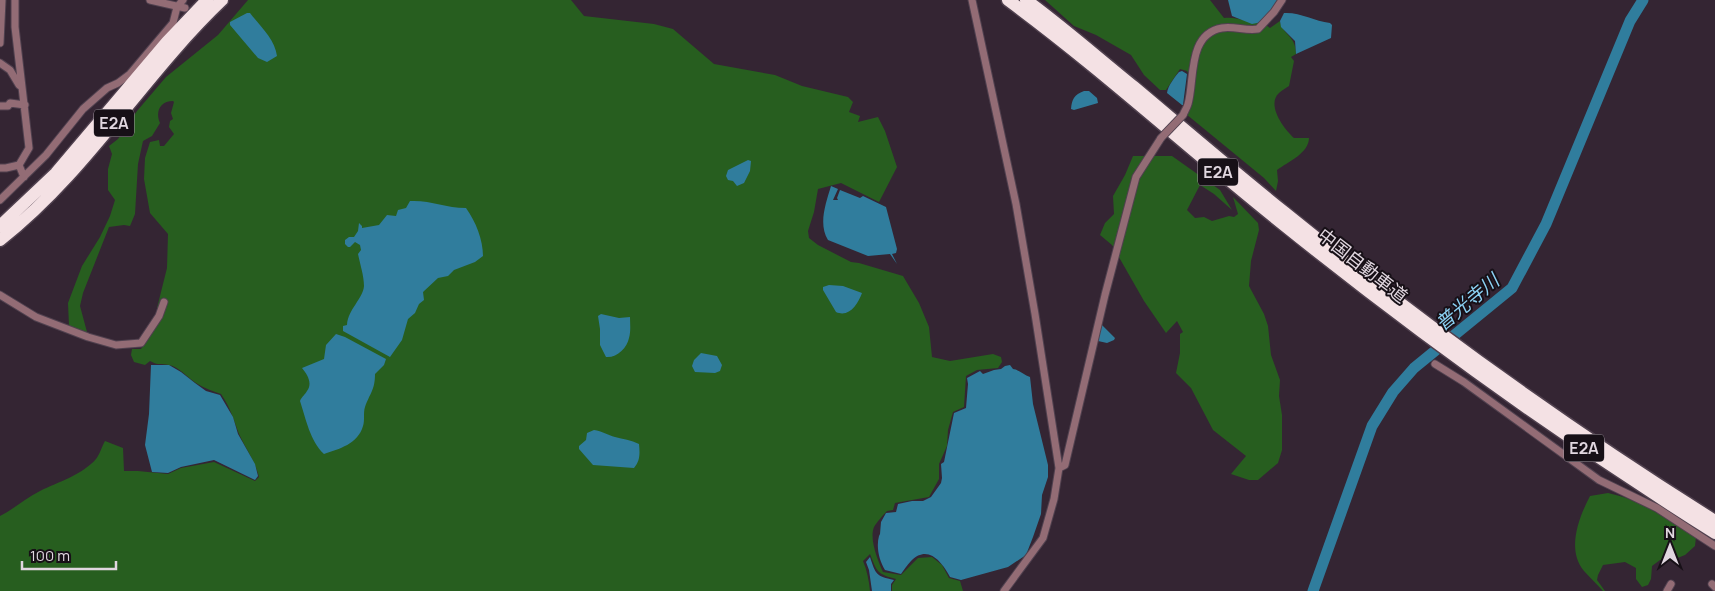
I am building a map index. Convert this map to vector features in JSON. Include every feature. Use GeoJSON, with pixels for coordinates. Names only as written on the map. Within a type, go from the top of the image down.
{"type":"FeatureCollection","features":[{"type":"Feature","properties":{"kind":"highway","name":"E2A"},"geometry":{"type":"LineString","coordinates":[[2,235],[168,42],[207,0]]}},
{"type":"Feature","properties":{"kind":"highway","name":"E2A"},"geometry":{"type":"LineString","coordinates":[[2,235],[37,207],[95,146],[176,49],[222,0]]}},
{"type":"Feature","properties":{"kind":"highway","name":"中国自動車道"},"geometry":{"type":"LineString","coordinates":[[1008,0],[1290,230],[1437,336]]}},
{"type":"Feature","properties":{"kind":"highway","name":"中国自動車道"},"geometry":{"type":"LineString","coordinates":[[1026,0],[1437,336],[1714,543]]}},
{"type":"Feature","properties":{"kind":"highway","name":"中国自動車道"},"geometry":{"type":"LineString","coordinates":[[1460,354],[1715,521]]}},
{"type":"Feature","properties":{"kind":"street"},"geometry":{"type":"LineString","coordinates":[[0,43],[2,0]]}},
{"type":"Feature","properties":{"kind":"street"},"geometry":{"type":"LineString","coordinates":[[0,168],[19,165],[30,148],[15,27],[15,0]]}},
{"type":"Feature","properties":{"kind":"street"},"geometry":{"type":"LineString","coordinates":[[0,200],[46,155],[83,109],[107,88],[130,74],[173,23],[182,5],[150,0]]}},
{"type":"Feature","properties":{"kind":"street"},"geometry":{"type":"LineString","coordinates":[[972,0],[1016,204],[1036,314],[1059,468],[1054,500],[1043,538],[1004,591]]}},
{"type":"Feature","properties":{"kind":"street"},"geometry":{"type":"LineString","coordinates":[[1059,468],[1064,465],[1136,177],[1161,138],[1183,115],[1188,105],[1192,65],[1202,40],[1213,31],[1222,28],[1248,30],[1258,28],[1264,25],[1282,0]]}},
{"type":"Feature","properties":{"kind":"street"},"geometry":{"type":"LineString","coordinates":[[0,63],[10,70],[19,85],[22,86]]}},
{"type":"Feature","properties":{"kind":"street"},"geometry":{"type":"LineString","coordinates":[[0,106],[8,106],[10,103],[25,105]]}},
{"type":"Feature","properties":{"kind":"street"},"geometry":{"type":"LineString","coordinates":[[19,165],[24,177]]}},
{"type":"Feature","properties":{"kind":"street"},"geometry":{"type":"LineString","coordinates":[[0,295],[36,317],[87,337],[116,345],[141,343],[159,316],[164,302]]}},
{"type":"Feature","properties":{"kind":"street"},"geometry":{"type":"LineString","coordinates":[[1435,364],[1464,382],[1599,480],[1657,508],[1714,543]]}},
{"type":"Feature","properties":{"kind":"street"},"geometry":{"type":"LineString","coordinates":[[1667,591],[1671,584]]}},
{"type":"Feature","properties":{"kind":"green space"},"geometry":{"type":"Polygon","coordinates":[[[248,0],[571,0],[584,16],[654,24],[673,29],[714,64],[775,75],[802,86],[848,97],[853,102],[849,112],[860,116],[858,122],[878,117],[885,131],[897,167],[879,202],[841,183],[818,189],[808,231],[809,238],[818,245],[851,262],[903,276],[919,303],[929,327],[932,357],[950,361],[993,354],[1001,357],[1002,362],[998,368],[977,370],[966,376],[964,407],[953,412],[948,430],[947,446],[939,464],[939,479],[929,497],[895,503],[893,510],[887,511],[884,514],[874,527],[873,532],[875,550],[883,572],[901,575],[918,558],[932,557],[942,565],[949,578],[960,581],[963,591],[892,591],[892,585],[896,579],[881,574],[874,565],[870,554],[863,561],[870,591],[0,591],[0,516],[35,494],[70,478],[90,465],[99,455],[105,441],[123,448],[124,471],[168,474],[181,468],[214,462],[255,481],[259,477],[253,460],[239,434],[230,409],[221,394],[199,385],[173,366],[150,361],[145,365],[134,362],[131,355],[132,349],[141,349],[157,324],[157,308],[167,268],[168,234],[150,213],[144,179],[145,158],[150,142],[159,140],[160,146],[164,146],[174,134],[169,127],[170,121],[173,119],[171,113],[173,101],[162,105],[158,111],[160,123],[152,136],[143,141],[138,164],[135,214],[130,226],[109,227],[83,293],[80,306],[87,332],[79,331],[69,326],[68,303],[82,266],[100,237],[115,200],[108,190],[108,169],[112,154],[109,146],[118,139],[137,111],[166,77],[218,35],[248,0]]]}},
{"type":"Feature","properties":{"kind":"green space"},"geometry":{"type":"Polygon","coordinates":[[[1045,0],[1210,0],[1224,18],[1262,22],[1270,28],[1280,21],[1294,43],[1296,54],[1291,57],[1294,61],[1289,86],[1280,92],[1276,98],[1275,110],[1281,123],[1294,138],[1309,138],[1306,148],[1297,157],[1277,170],[1278,181],[1276,191],[1264,178],[1186,114],[1194,86],[1187,71],[1180,69],[1166,90],[1160,90],[1144,75],[1131,55],[1096,35],[1074,26],[1045,0]]]}},
{"type":"Feature","properties":{"kind":"green space"},"geometry":{"type":"Polygon","coordinates":[[[1133,156],[1172,156],[1220,190],[1232,210],[1214,194],[1200,185],[1187,210],[1195,218],[1204,217],[1212,221],[1229,216],[1234,217],[1238,214],[1233,197],[1258,223],[1259,230],[1251,261],[1249,286],[1264,314],[1268,326],[1271,355],[1280,380],[1282,450],[1278,463],[1258,480],[1249,480],[1231,474],[1246,456],[1213,430],[1191,388],[1176,373],[1180,353],[1180,334],[1183,332],[1177,321],[1166,333],[1144,301],[1112,245],[1100,235],[1105,223],[1114,214],[1113,196],[1133,156]]]}},
{"type":"Feature","properties":{"kind":"green space"},"geometry":{"type":"Polygon","coordinates":[[[1608,493],[1632,500],[1665,517],[1696,537],[1695,546],[1685,555],[1670,561],[1660,560],[1652,566],[1651,579],[1648,585],[1642,587],[1636,579],[1636,568],[1625,562],[1603,565],[1597,580],[1605,591],[1603,591],[1579,563],[1575,544],[1579,523],[1590,496],[1608,493]]]}},
{"type":"Feature","properties":{"kind":"water"},"geometry":{"type":"Polygon","coordinates":[[[1228,0],[1279,0],[1262,22],[1252,24],[1232,16],[1228,0]]]}},
{"type":"Feature","properties":{"kind":"water"},"geometry":{"type":"Polygon","coordinates":[[[250,13],[266,33],[276,50],[277,56],[267,62],[258,58],[230,25],[230,22],[250,13]]]}},
{"type":"Feature","properties":{"kind":"water"},"geometry":{"type":"Polygon","coordinates":[[[1284,13],[1296,14],[1330,23],[1332,25],[1331,38],[1296,54],[1295,41],[1281,27],[1280,21],[1284,13]]]}},
{"type":"Feature","properties":{"kind":"water"},"geometry":{"type":"Polygon","coordinates":[[[1182,71],[1187,74],[1183,105],[1167,93],[1173,79],[1182,71]]]}},
{"type":"Feature","properties":{"kind":"water"},"geometry":{"type":"Polygon","coordinates":[[[1084,91],[1089,91],[1097,98],[1098,103],[1074,110],[1071,109],[1074,98],[1084,91]]]}},
{"type":"Feature","properties":{"kind":"water"},"geometry":{"type":"Polygon","coordinates":[[[748,160],[751,161],[750,171],[744,183],[737,186],[733,181],[728,180],[726,176],[728,170],[748,160]]]}},
{"type":"Feature","properties":{"kind":"water"},"geometry":{"type":"Polygon","coordinates":[[[831,186],[838,189],[833,200],[838,200],[840,190],[860,198],[863,196],[886,207],[897,249],[896,253],[892,254],[897,264],[890,254],[868,256],[828,240],[823,220],[831,186]]]}},
{"type":"Feature","properties":{"kind":"water"},"geometry":{"type":"Polygon","coordinates":[[[410,201],[466,208],[478,231],[483,256],[475,262],[454,270],[448,276],[438,278],[423,292],[424,300],[408,319],[402,340],[390,357],[343,331],[343,326],[347,325],[350,314],[364,286],[358,254],[361,250],[360,245],[355,242],[348,247],[345,244],[345,240],[349,237],[354,237],[358,231],[359,223],[362,228],[379,225],[387,215],[396,216],[398,210],[406,208],[410,201]]]}},
{"type":"Feature","properties":{"kind":"water"},"geometry":{"type":"Polygon","coordinates":[[[829,285],[843,286],[862,293],[849,312],[836,312],[823,290],[823,287],[829,285]]]}},
{"type":"Feature","properties":{"kind":"water"},"geometry":{"type":"Polygon","coordinates":[[[601,314],[619,318],[630,317],[628,342],[621,352],[614,356],[606,357],[600,345],[598,316],[601,314]]]}},
{"type":"Feature","properties":{"kind":"water"},"geometry":{"type":"Polygon","coordinates":[[[1101,324],[1115,338],[1114,340],[1107,343],[1098,341],[1101,324]]]}},
{"type":"Feature","properties":{"kind":"water"},"geometry":{"type":"Polygon","coordinates":[[[336,334],[386,359],[384,365],[375,374],[373,388],[364,409],[364,424],[361,432],[347,445],[324,454],[315,443],[300,401],[309,388],[307,376],[302,368],[324,359],[326,345],[336,334]]]}},
{"type":"Feature","properties":{"kind":"water"},"geometry":{"type":"Polygon","coordinates":[[[701,353],[717,356],[722,365],[720,371],[715,373],[695,372],[692,366],[694,360],[701,353]]]}},
{"type":"Feature","properties":{"kind":"water"},"geometry":{"type":"Polygon","coordinates":[[[151,365],[169,365],[206,391],[220,395],[233,417],[238,434],[255,464],[258,476],[255,480],[214,460],[181,467],[168,473],[152,472],[145,445],[149,414],[151,365]]]}},
{"type":"Feature","properties":{"kind":"water"},"geometry":{"type":"Polygon","coordinates":[[[1010,365],[1013,369],[1030,377],[1033,404],[1048,465],[1048,477],[1042,495],[1041,514],[1026,555],[1008,567],[961,580],[950,577],[934,557],[923,554],[917,556],[901,574],[885,570],[878,549],[881,522],[886,513],[896,512],[898,504],[923,501],[931,497],[941,483],[941,464],[944,462],[954,413],[966,408],[967,378],[980,371],[983,374],[1010,365]]]}},
{"type":"Feature","properties":{"kind":"water"},"geometry":{"type":"Polygon","coordinates":[[[594,430],[639,444],[639,457],[634,468],[593,465],[579,449],[579,446],[586,440],[587,433],[594,430]]]}},
{"type":"Feature","properties":{"kind":"water"},"geometry":{"type":"Polygon","coordinates":[[[870,557],[877,574],[894,580],[891,584],[891,591],[872,591],[866,562],[870,557]]]}},
{"type":"Feature","properties":{"kind":"waterway","name":"普光寺川"},"geometry":{"type":"LineString","coordinates":[[1313,591],[1372,426],[1393,392],[1414,368],[1512,288],[1546,224],[1630,21],[1643,0]]}}]}
